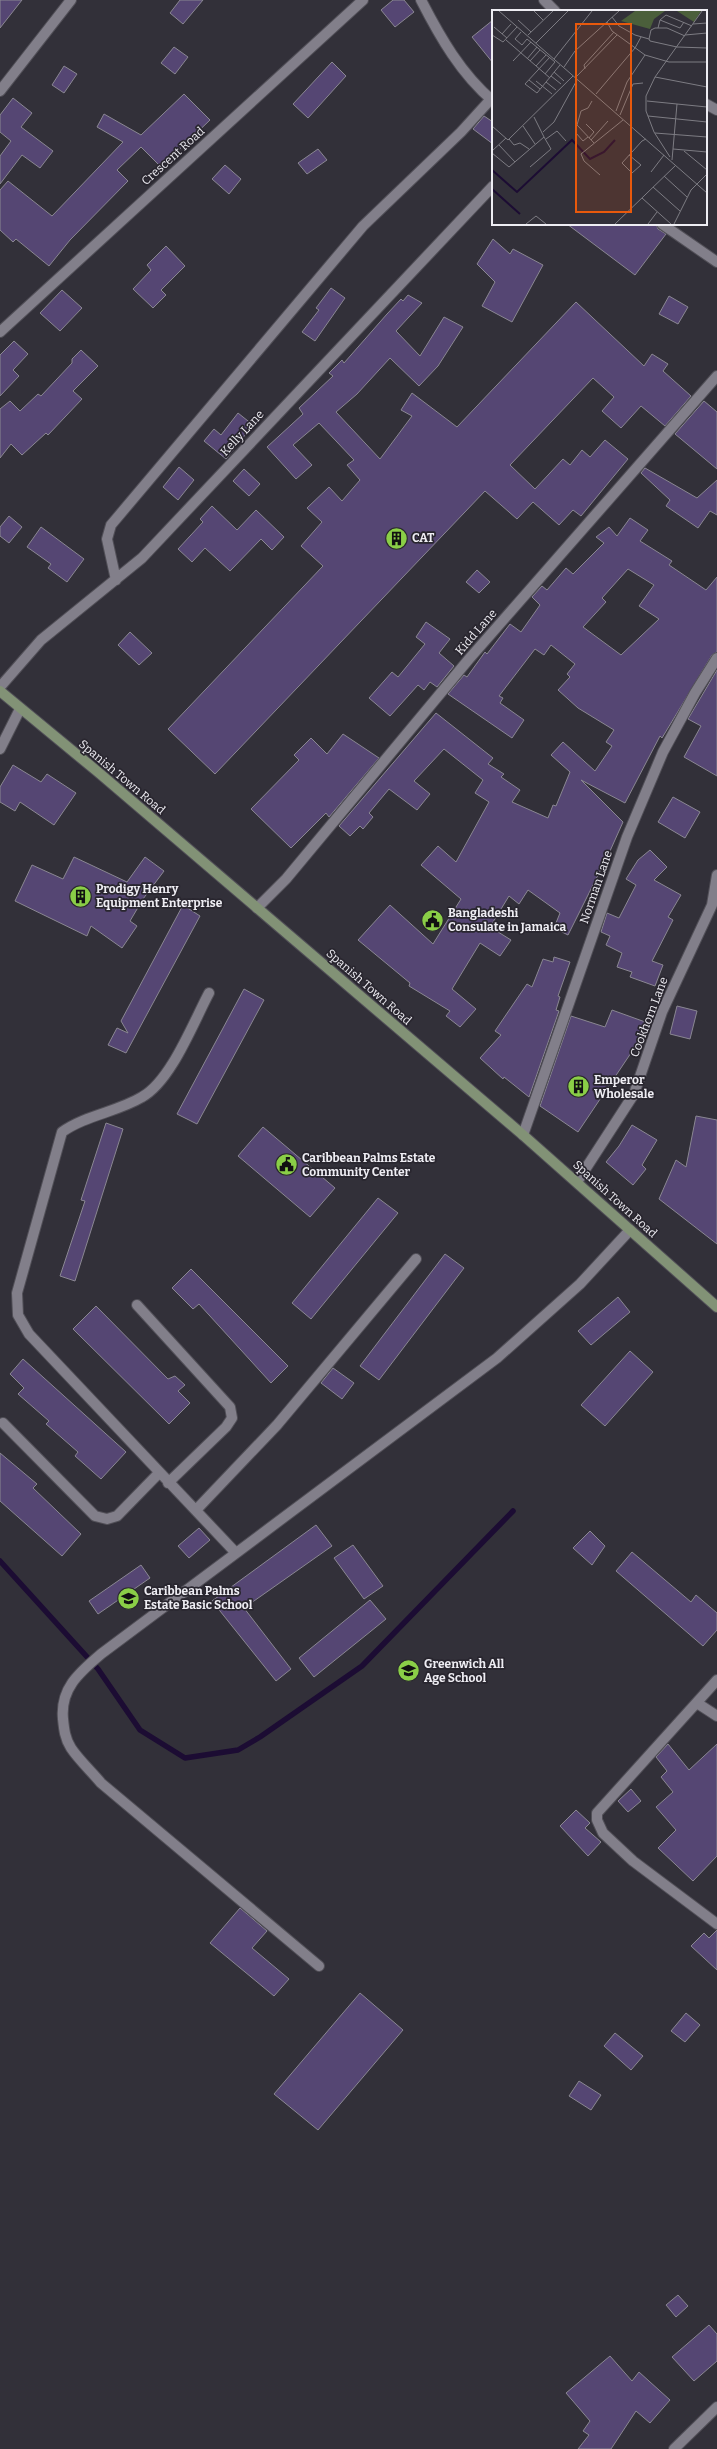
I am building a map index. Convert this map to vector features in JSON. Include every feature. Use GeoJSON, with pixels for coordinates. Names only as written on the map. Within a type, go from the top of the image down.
{"type":"FeatureCollection","features":[{"type":"Feature","properties":{"kind":"main road","name":"Spanish Town Road"},"geometry":{"type":"LineString","coordinates":[[0,692],[98,772],[523,1134],[717,1307]]}},
{"type":"Feature","properties":{"kind":"street"},"geometry":{"type":"LineString","coordinates":[[0,91],[71,0]]}},
{"type":"Feature","properties":{"kind":"street","name":"Crescent Road"},"geometry":{"type":"LineString","coordinates":[[0,332],[363,0]]}},
{"type":"Feature","properties":{"kind":"street"},"geometry":{"type":"LineString","coordinates":[[116,580],[107,539],[111,525],[363,226],[461,132],[492,100],[473,84],[438,34],[421,0]]}},
{"type":"Feature","properties":{"kind":"street"},"geometry":{"type":"LineString","coordinates":[[544,0],[554,10]]}},
{"type":"Feature","properties":{"kind":"street"},"geometry":{"type":"LineString","coordinates":[[707,105],[717,110]]}},
{"type":"Feature","properties":{"kind":"street","name":"Kelly Lane"},"geometry":{"type":"LineString","coordinates":[[0,687],[41,640],[142,558],[492,187]]}},
{"type":"Feature","properties":{"kind":"street"},"geometry":{"type":"LineString","coordinates":[[663,225],[717,262]]}},
{"type":"Feature","properties":{"kind":"street","name":"Kidd Lane"},"geometry":{"type":"LineString","coordinates":[[257,908],[286,879],[470,659],[717,376]]}},
{"type":"Feature","properties":{"kind":"street","name":"Norman Lane"},"geometry":{"type":"LineString","coordinates":[[523,1134],[627,837],[663,752],[695,693],[717,658]]}},
{"type":"Feature","properties":{"kind":"street"},"geometry":{"type":"LineString","coordinates":[[0,749],[20,709]]}},
{"type":"Feature","properties":{"kind":"street","name":"Cookhorn Lane"},"geometry":{"type":"LineString","coordinates":[[577,1182],[634,1094],[662,1012],[712,905],[717,875]]}},
{"type":"Feature","properties":{"kind":"street"},"geometry":{"type":"LineString","coordinates":[[209,993],[168,1071],[155,1088],[142,1098],[74,1123],[62,1132],[17,1293],[18,1315],[29,1334],[159,1474],[197,1510],[236,1553]]}},
{"type":"Feature","properties":{"kind":"street"},"geometry":{"type":"LineString","coordinates":[[319,1966],[101,1783],[71,1747],[64,1731],[62,1711],[66,1691],[78,1674],[101,1654],[497,1358],[580,1284],[630,1230]]}},
{"type":"Feature","properties":{"kind":"street"},"geometry":{"type":"LineString","coordinates":[[197,1510],[276,1425],[416,1259]]}},
{"type":"Feature","properties":{"kind":"street"},"geometry":{"type":"LineString","coordinates":[[137,1305],[230,1407],[232,1418],[226,1427],[168,1483]]}},
{"type":"Feature","properties":{"kind":"street"},"geometry":{"type":"LineString","coordinates":[[3,1423],[95,1516],[107,1518],[118,1516],[159,1474]]}},
{"type":"Feature","properties":{"kind":"street"},"geometry":{"type":"LineString","coordinates":[[717,1680],[603,1804],[597,1813],[597,1820],[603,1833],[633,1861],[717,1924]]}},
{"type":"Feature","properties":{"kind":"street"},"geometry":{"type":"LineString","coordinates":[[697,1703],[717,1716]]}},
{"type":"Feature","properties":{"kind":"street"},"geometry":{"type":"LineString","coordinates":[[674,2449],[717,2407]]}},
{"type":"Feature","properties":{"kind":"building"},"geometry":{"type":"Polygon","coordinates":[[[0,0],[22,0],[0,28],[0,0]]]}},
{"type":"Feature","properties":{"kind":"building"},"geometry":{"type":"Polygon","coordinates":[[[180,0],[203,0],[183,24],[170,13],[180,0]]]}},
{"type":"Feature","properties":{"kind":"building"},"geometry":{"type":"Polygon","coordinates":[[[393,0],[404,0],[414,12],[395,27],[381,10],[393,0]]]}},
{"type":"Feature","properties":{"kind":"building"},"geometry":{"type":"Polygon","coordinates":[[[492,21],[492,62],[472,37],[492,21]]]}},
{"type":"Feature","properties":{"kind":"building"},"geometry":{"type":"Polygon","coordinates":[[[174,47],[188,57],[175,74],[161,63],[174,47]]]}},
{"type":"Feature","properties":{"kind":"building"},"geometry":{"type":"Polygon","coordinates":[[[332,62],[346,76],[308,118],[293,104],[332,62]]]}},
{"type":"Feature","properties":{"kind":"building"},"geometry":{"type":"Polygon","coordinates":[[[64,66],[77,74],[64,93],[52,85],[64,66]]]}},
{"type":"Feature","properties":{"kind":"building"},"geometry":{"type":"Polygon","coordinates":[[[184,94],[210,120],[161,167],[141,147],[117,170],[128,181],[70,240],[49,266],[16,239],[13,242],[0,230],[0,190],[8,181],[52,216],[123,142],[97,127],[104,114],[141,135],[184,94]]]}},
{"type":"Feature","properties":{"kind":"building"},"geometry":{"type":"Polygon","coordinates":[[[13,98],[32,113],[21,127],[53,151],[40,168],[22,155],[0,184],[0,156],[11,141],[0,132],[0,115],[13,98]]]}},
{"type":"Feature","properties":{"kind":"building"},"geometry":{"type":"Polygon","coordinates":[[[484,116],[492,121],[492,143],[473,129],[484,116]]]}},
{"type":"Feature","properties":{"kind":"building"},"geometry":{"type":"Polygon","coordinates":[[[318,149],[327,160],[307,174],[298,163],[318,149]]]}},
{"type":"Feature","properties":{"kind":"building"},"geometry":{"type":"Polygon","coordinates":[[[225,165],[241,179],[229,194],[212,179],[225,165]]]}},
{"type":"Feature","properties":{"kind":"building"},"geometry":{"type":"Polygon","coordinates":[[[568,225],[656,225],[658,229],[666,234],[635,275],[568,225]]]}},
{"type":"Feature","properties":{"kind":"building"},"geometry":{"type":"Polygon","coordinates":[[[493,239],[510,254],[513,249],[543,265],[512,322],[482,306],[495,282],[477,264],[493,239]]]}},
{"type":"Feature","properties":{"kind":"building"},"geometry":{"type":"Polygon","coordinates":[[[166,246],[185,266],[161,290],[166,295],[153,308],[133,289],[151,270],[147,265],[166,246]]]}},
{"type":"Feature","properties":{"kind":"building"},"geometry":{"type":"Polygon","coordinates":[[[331,288],[345,298],[315,341],[302,332],[319,310],[316,308],[331,288]]]}},
{"type":"Feature","properties":{"kind":"building"},"geometry":{"type":"Polygon","coordinates":[[[62,290],[82,308],[60,331],[40,313],[62,290]]]}},
{"type":"Feature","properties":{"kind":"building"},"geometry":{"type":"Polygon","coordinates":[[[408,295],[422,303],[396,331],[420,356],[444,317],[463,327],[438,366],[419,386],[390,358],[357,394],[336,412],[380,459],[412,416],[401,410],[412,393],[457,427],[576,302],[644,366],[652,354],[668,364],[663,371],[691,396],[665,426],[641,406],[621,428],[602,411],[614,397],[593,378],[510,465],[535,489],[563,459],[570,465],[582,450],[590,457],[605,440],[628,459],[581,516],[573,510],[559,525],[533,502],[517,519],[485,491],[215,774],[168,729],[323,566],[301,546],[322,522],[307,508],[329,487],[342,501],[360,480],[347,465],[354,460],[319,423],[293,445],[312,465],[296,479],[267,447],[303,414],[299,408],[333,376],[329,373],[342,360],[344,363],[401,299],[403,301],[408,295]]]}},
{"type":"Feature","properties":{"kind":"building"},"geometry":{"type":"Polygon","coordinates":[[[669,296],[688,307],[678,324],[659,314],[669,296]]]}},
{"type":"Feature","properties":{"kind":"building"},"geometry":{"type":"Polygon","coordinates":[[[14,341],[28,354],[13,370],[19,376],[0,396],[0,355],[14,341]]]}},
{"type":"Feature","properties":{"kind":"building"},"geometry":{"type":"Polygon","coordinates":[[[81,350],[98,366],[73,391],[82,399],[48,435],[46,433],[22,455],[11,444],[0,458],[0,409],[10,401],[20,411],[38,394],[41,396],[72,363],[72,359],[81,350]]]}},
{"type":"Feature","properties":{"kind":"building"},"geometry":{"type":"Polygon","coordinates":[[[704,401],[717,412],[717,469],[675,434],[704,401]]]}},
{"type":"Feature","properties":{"kind":"building"},"geometry":{"type":"Polygon","coordinates":[[[238,413],[253,425],[226,459],[204,441],[214,429],[221,435],[238,413]]]}},
{"type":"Feature","properties":{"kind":"building"},"geometry":{"type":"Polygon","coordinates":[[[179,467],[194,480],[178,500],[163,487],[179,467]]]}},
{"type":"Feature","properties":{"kind":"building"},"geometry":{"type":"Polygon","coordinates":[[[645,468],[697,498],[717,480],[717,515],[710,511],[698,528],[666,506],[670,500],[641,473],[645,468]]]}},
{"type":"Feature","properties":{"kind":"building"},"geometry":{"type":"Polygon","coordinates":[[[244,469],[260,484],[249,496],[233,481],[244,469]]]}},
{"type":"Feature","properties":{"kind":"building"},"geometry":{"type":"Polygon","coordinates":[[[212,506],[237,530],[256,510],[284,537],[272,550],[261,539],[230,571],[205,548],[192,562],[178,549],[203,522],[200,519],[212,506]]]}},
{"type":"Feature","properties":{"kind":"building"},"geometry":{"type":"Polygon","coordinates":[[[9,516],[22,527],[9,543],[0,536],[0,527],[9,516]]]}},
{"type":"Feature","properties":{"kind":"building"},"geometry":{"type":"Polygon","coordinates":[[[630,518],[648,530],[640,541],[672,561],[669,565],[706,590],[717,577],[717,652],[712,655],[662,738],[660,736],[625,803],[581,780],[623,822],[610,851],[568,935],[554,928],[560,913],[528,890],[519,904],[509,896],[490,927],[511,940],[500,956],[480,943],[452,989],[476,1009],[460,1027],[446,1016],[450,1011],[409,986],[410,983],[358,940],[390,905],[433,944],[461,899],[421,865],[438,846],[456,862],[489,802],[475,793],[483,780],[444,749],[414,781],[430,794],[417,810],[389,789],[369,813],[373,817],[363,829],[360,826],[350,836],[339,826],[436,713],[493,758],[488,764],[504,774],[501,777],[520,790],[512,802],[548,818],[553,805],[556,806],[570,772],[551,755],[563,742],[595,771],[612,746],[606,742],[614,730],[578,708],[558,690],[570,677],[567,674],[575,664],[551,645],[544,655],[535,649],[499,696],[503,698],[500,703],[524,720],[512,738],[448,694],[464,675],[467,677],[485,652],[487,654],[510,624],[521,632],[540,605],[532,597],[542,586],[547,590],[566,568],[573,574],[604,543],[596,537],[609,527],[617,536],[630,518]],[[628,569],[602,598],[606,602],[583,627],[621,655],[659,619],[639,606],[654,585],[628,569]]]}},
{"type":"Feature","properties":{"kind":"building"},"geometry":{"type":"Polygon","coordinates":[[[41,527],[84,559],[67,582],[48,568],[51,564],[27,547],[41,527]]]}},
{"type":"Feature","properties":{"kind":"building"},"geometry":{"type":"Polygon","coordinates":[[[477,570],[490,582],[479,593],[466,582],[477,570]]]}},
{"type":"Feature","properties":{"kind":"building"},"geometry":{"type":"Polygon","coordinates":[[[426,622],[450,639],[439,653],[454,666],[437,687],[430,682],[424,690],[418,685],[390,716],[369,698],[392,672],[398,677],[425,644],[416,637],[426,622]]]}},
{"type":"Feature","properties":{"kind":"building"},"geometry":{"type":"Polygon","coordinates":[[[130,632],[152,653],[139,665],[118,645],[130,632]]]}},
{"type":"Feature","properties":{"kind":"building"},"geometry":{"type":"Polygon","coordinates":[[[717,670],[717,776],[684,757],[701,726],[688,719],[717,670]]]}},
{"type":"Feature","properties":{"kind":"building"},"geometry":{"type":"Polygon","coordinates":[[[343,734],[379,758],[329,817],[326,813],[291,848],[251,809],[299,760],[294,755],[311,738],[327,754],[343,734]]]}},
{"type":"Feature","properties":{"kind":"building"},"geometry":{"type":"Polygon","coordinates":[[[13,765],[41,782],[47,774],[76,793],[54,825],[20,802],[15,811],[0,802],[0,787],[13,765]]]}},
{"type":"Feature","properties":{"kind":"building"},"geometry":{"type":"Polygon","coordinates":[[[673,797],[700,812],[685,838],[658,822],[673,797]]]}},
{"type":"Feature","properties":{"kind":"building"},"geometry":{"type":"Polygon","coordinates":[[[650,850],[667,867],[654,880],[681,895],[668,917],[673,920],[652,961],[663,965],[655,986],[630,977],[632,972],[617,967],[622,953],[606,945],[610,936],[601,932],[607,913],[619,918],[636,885],[626,879],[638,860],[650,850]]]}},
{"type":"Feature","properties":{"kind":"building"},"geometry":{"type":"Polygon","coordinates":[[[74,857],[127,882],[145,857],[164,871],[143,899],[130,921],[137,926],[122,948],[91,926],[87,936],[15,901],[32,865],[63,879],[74,857]]]}},
{"type":"Feature","properties":{"kind":"building"},"geometry":{"type":"Polygon","coordinates":[[[183,905],[200,916],[126,1053],[108,1045],[117,1028],[128,1033],[121,1021],[183,905]]]}},
{"type":"Feature","properties":{"kind":"building"},"geometry":{"type":"Polygon","coordinates":[[[554,957],[570,962],[558,996],[560,997],[556,1010],[559,1011],[529,1097],[504,1077],[503,1079],[480,1058],[501,1035],[495,1031],[527,984],[532,987],[543,959],[553,962],[554,957]]]}},
{"type":"Feature","properties":{"kind":"building"},"geometry":{"type":"Polygon","coordinates":[[[244,989],[264,1000],[197,1124],[177,1114],[244,989]]]}},
{"type":"Feature","properties":{"kind":"building"},"geometry":{"type":"Polygon","coordinates":[[[677,1006],[697,1011],[690,1039],[670,1034],[677,1006]]]}},
{"type":"Feature","properties":{"kind":"building"},"geometry":{"type":"Polygon","coordinates":[[[612,1010],[648,1023],[638,1048],[635,1047],[578,1132],[540,1106],[571,1016],[605,1027],[612,1010]]]}},
{"type":"Feature","properties":{"kind":"building"},"geometry":{"type":"Polygon","coordinates":[[[696,1116],[717,1120],[717,1244],[659,1199],[676,1160],[686,1167],[696,1116]]]}},
{"type":"Feature","properties":{"kind":"building"},"geometry":{"type":"Polygon","coordinates":[[[106,1123],[123,1129],[75,1281],[60,1276],[85,1201],[81,1200],[106,1123]]]}},
{"type":"Feature","properties":{"kind":"building"},"geometry":{"type":"Polygon","coordinates":[[[632,1125],[657,1140],[642,1165],[646,1169],[633,1185],[606,1162],[619,1146],[632,1125]]]}},
{"type":"Feature","properties":{"kind":"building"},"geometry":{"type":"Polygon","coordinates":[[[263,1127],[335,1188],[310,1217],[238,1156],[263,1127]]]}},
{"type":"Feature","properties":{"kind":"building"},"geometry":{"type":"Polygon","coordinates":[[[378,1198],[398,1213],[311,1319],[292,1303],[378,1198]]]}},
{"type":"Feature","properties":{"kind":"building"},"geometry":{"type":"Polygon","coordinates":[[[445,1254],[464,1268],[379,1380],[360,1366],[445,1254]]]}},
{"type":"Feature","properties":{"kind":"building"},"geometry":{"type":"Polygon","coordinates":[[[191,1269],[288,1366],[271,1383],[199,1304],[193,1309],[172,1288],[191,1269]]]}},
{"type":"Feature","properties":{"kind":"building"},"geometry":{"type":"Polygon","coordinates":[[[618,1297],[630,1312],[591,1345],[578,1331],[618,1297]]]}},
{"type":"Feature","properties":{"kind":"building"},"geometry":{"type":"Polygon","coordinates":[[[96,1306],[168,1379],[175,1376],[185,1385],[178,1391],[190,1403],[169,1424],[73,1329],[96,1306]]]}},
{"type":"Feature","properties":{"kind":"building"},"geometry":{"type":"Polygon","coordinates":[[[630,1351],[653,1372],[605,1426],[581,1405],[630,1351]]]}},
{"type":"Feature","properties":{"kind":"building"},"geometry":{"type":"Polygon","coordinates":[[[23,1359],[126,1452],[101,1479],[75,1456],[78,1452],[46,1424],[49,1421],[18,1394],[24,1388],[10,1374],[23,1359]]]}},
{"type":"Feature","properties":{"kind":"building"},"geometry":{"type":"Polygon","coordinates":[[[333,1368],[354,1383],[342,1399],[321,1383],[333,1368]]]}},
{"type":"Feature","properties":{"kind":"building"},"geometry":{"type":"Polygon","coordinates":[[[0,1453],[37,1484],[33,1488],[81,1534],[62,1556],[0,1501],[0,1453]]]}},
{"type":"Feature","properties":{"kind":"building"},"geometry":{"type":"Polygon","coordinates":[[[316,1525],[332,1546],[244,1608],[291,1669],[276,1681],[212,1601],[316,1525]]]}},
{"type":"Feature","properties":{"kind":"building"},"geometry":{"type":"Polygon","coordinates":[[[199,1528],[210,1540],[189,1558],[178,1546],[199,1528]]]}},
{"type":"Feature","properties":{"kind":"building"},"geometry":{"type":"Polygon","coordinates":[[[590,1531],[605,1546],[592,1565],[573,1548],[590,1531]]]}},
{"type":"Feature","properties":{"kind":"building"},"geometry":{"type":"Polygon","coordinates":[[[353,1545],[383,1586],[364,1599],[334,1558],[353,1545]]]}},
{"type":"Feature","properties":{"kind":"building"},"geometry":{"type":"Polygon","coordinates":[[[632,1552],[691,1602],[696,1595],[717,1613],[717,1630],[703,1646],[616,1571],[632,1552]]]}},
{"type":"Feature","properties":{"kind":"building"},"geometry":{"type":"Polygon","coordinates":[[[141,1565],[150,1578],[98,1614],[89,1601],[141,1565]]]}},
{"type":"Feature","properties":{"kind":"building"},"geometry":{"type":"Polygon","coordinates":[[[370,1600],[386,1619],[314,1677],[299,1658],[370,1600]]]}},
{"type":"Feature","properties":{"kind":"building"},"geometry":{"type":"Polygon","coordinates":[[[668,1744],[689,1770],[717,1744],[717,1856],[693,1881],[658,1848],[676,1830],[656,1807],[673,1792],[661,1777],[667,1771],[656,1757],[668,1744]]]}},
{"type":"Feature","properties":{"kind":"building"},"geometry":{"type":"Polygon","coordinates":[[[631,1789],[641,1801],[628,1812],[618,1801],[631,1789]]]}},
{"type":"Feature","properties":{"kind":"building"},"geometry":{"type":"Polygon","coordinates":[[[576,1810],[590,1823],[585,1828],[601,1842],[588,1856],[560,1826],[576,1810]]]}},
{"type":"Feature","properties":{"kind":"building"},"geometry":{"type":"Polygon","coordinates":[[[240,1908],[267,1931],[252,1948],[289,1979],[274,1996],[210,1943],[240,1908]]]}},
{"type":"Feature","properties":{"kind":"building"},"geometry":{"type":"Polygon","coordinates":[[[717,1930],[717,1970],[691,1946],[704,1933],[709,1938],[717,1930]]]}},
{"type":"Feature","properties":{"kind":"building"},"geometry":{"type":"Polygon","coordinates":[[[360,1993],[403,2030],[318,2130],[274,2094],[360,1993]]]}},
{"type":"Feature","properties":{"kind":"building"},"geometry":{"type":"Polygon","coordinates":[[[686,2013],[700,2025],[685,2042],[671,2031],[686,2013]]]}},
{"type":"Feature","properties":{"kind":"building"},"geometry":{"type":"Polygon","coordinates":[[[615,2033],[643,2056],[631,2070],[604,2046],[615,2033]]]}},
{"type":"Feature","properties":{"kind":"building"},"geometry":{"type":"Polygon","coordinates":[[[579,2081],[601,2095],[591,2110],[569,2096],[579,2081]]]}},
{"type":"Feature","properties":{"kind":"building"},"geometry":{"type":"Polygon","coordinates":[[[678,2295],[688,2306],[676,2317],[666,2305],[678,2295]]]}},
{"type":"Feature","properties":{"kind":"building"},"geometry":{"type":"Polygon","coordinates":[[[709,2325],[717,2334],[717,2361],[694,2381],[672,2357],[709,2325]]]}},
{"type":"Feature","properties":{"kind":"building"},"geometry":{"type":"Polygon","coordinates":[[[610,2356],[632,2381],[639,2372],[670,2400],[650,2423],[636,2411],[611,2449],[578,2449],[589,2435],[583,2431],[590,2421],[566,2393],[610,2356]]]}},
{"type":"Feature","properties":{"kind":"waterway"},"geometry":{"type":"LineString","coordinates":[[0,1561],[98,1669],[140,1730],[185,1758],[238,1750],[260,1737],[362,1666],[513,1511]]}},
{"type":"Feature","properties":{"kind":"place","name":"CAT"},"geometry":{"type":"Point","coordinates":[396,538]}},
{"type":"Feature","properties":{"kind":"place","name":"Prodigy Henry Equipment Enterprise"},"geometry":{"type":"Point","coordinates":[80,896]}},
{"type":"Feature","properties":{"kind":"place","name":"Bangladeshi Consulate in Jamaica"},"geometry":{"type":"Point","coordinates":[433,920]}},
{"type":"Feature","properties":{"kind":"place","name":"Emperor Wholesale"},"geometry":{"type":"Point","coordinates":[578,1087]}},
{"type":"Feature","properties":{"kind":"place","name":"Caribbean Palms Estate Community Center"},"geometry":{"type":"Point","coordinates":[287,1165]}},
{"type":"Feature","properties":{"kind":"place","name":"Caribbean Palms Estate Basic School"},"geometry":{"type":"Point","coordinates":[128,1598]}},
{"type":"Feature","properties":{"kind":"place","name":"Greenwich All Age School"},"geometry":{"type":"Point","coordinates":[409,1671]}}]}
